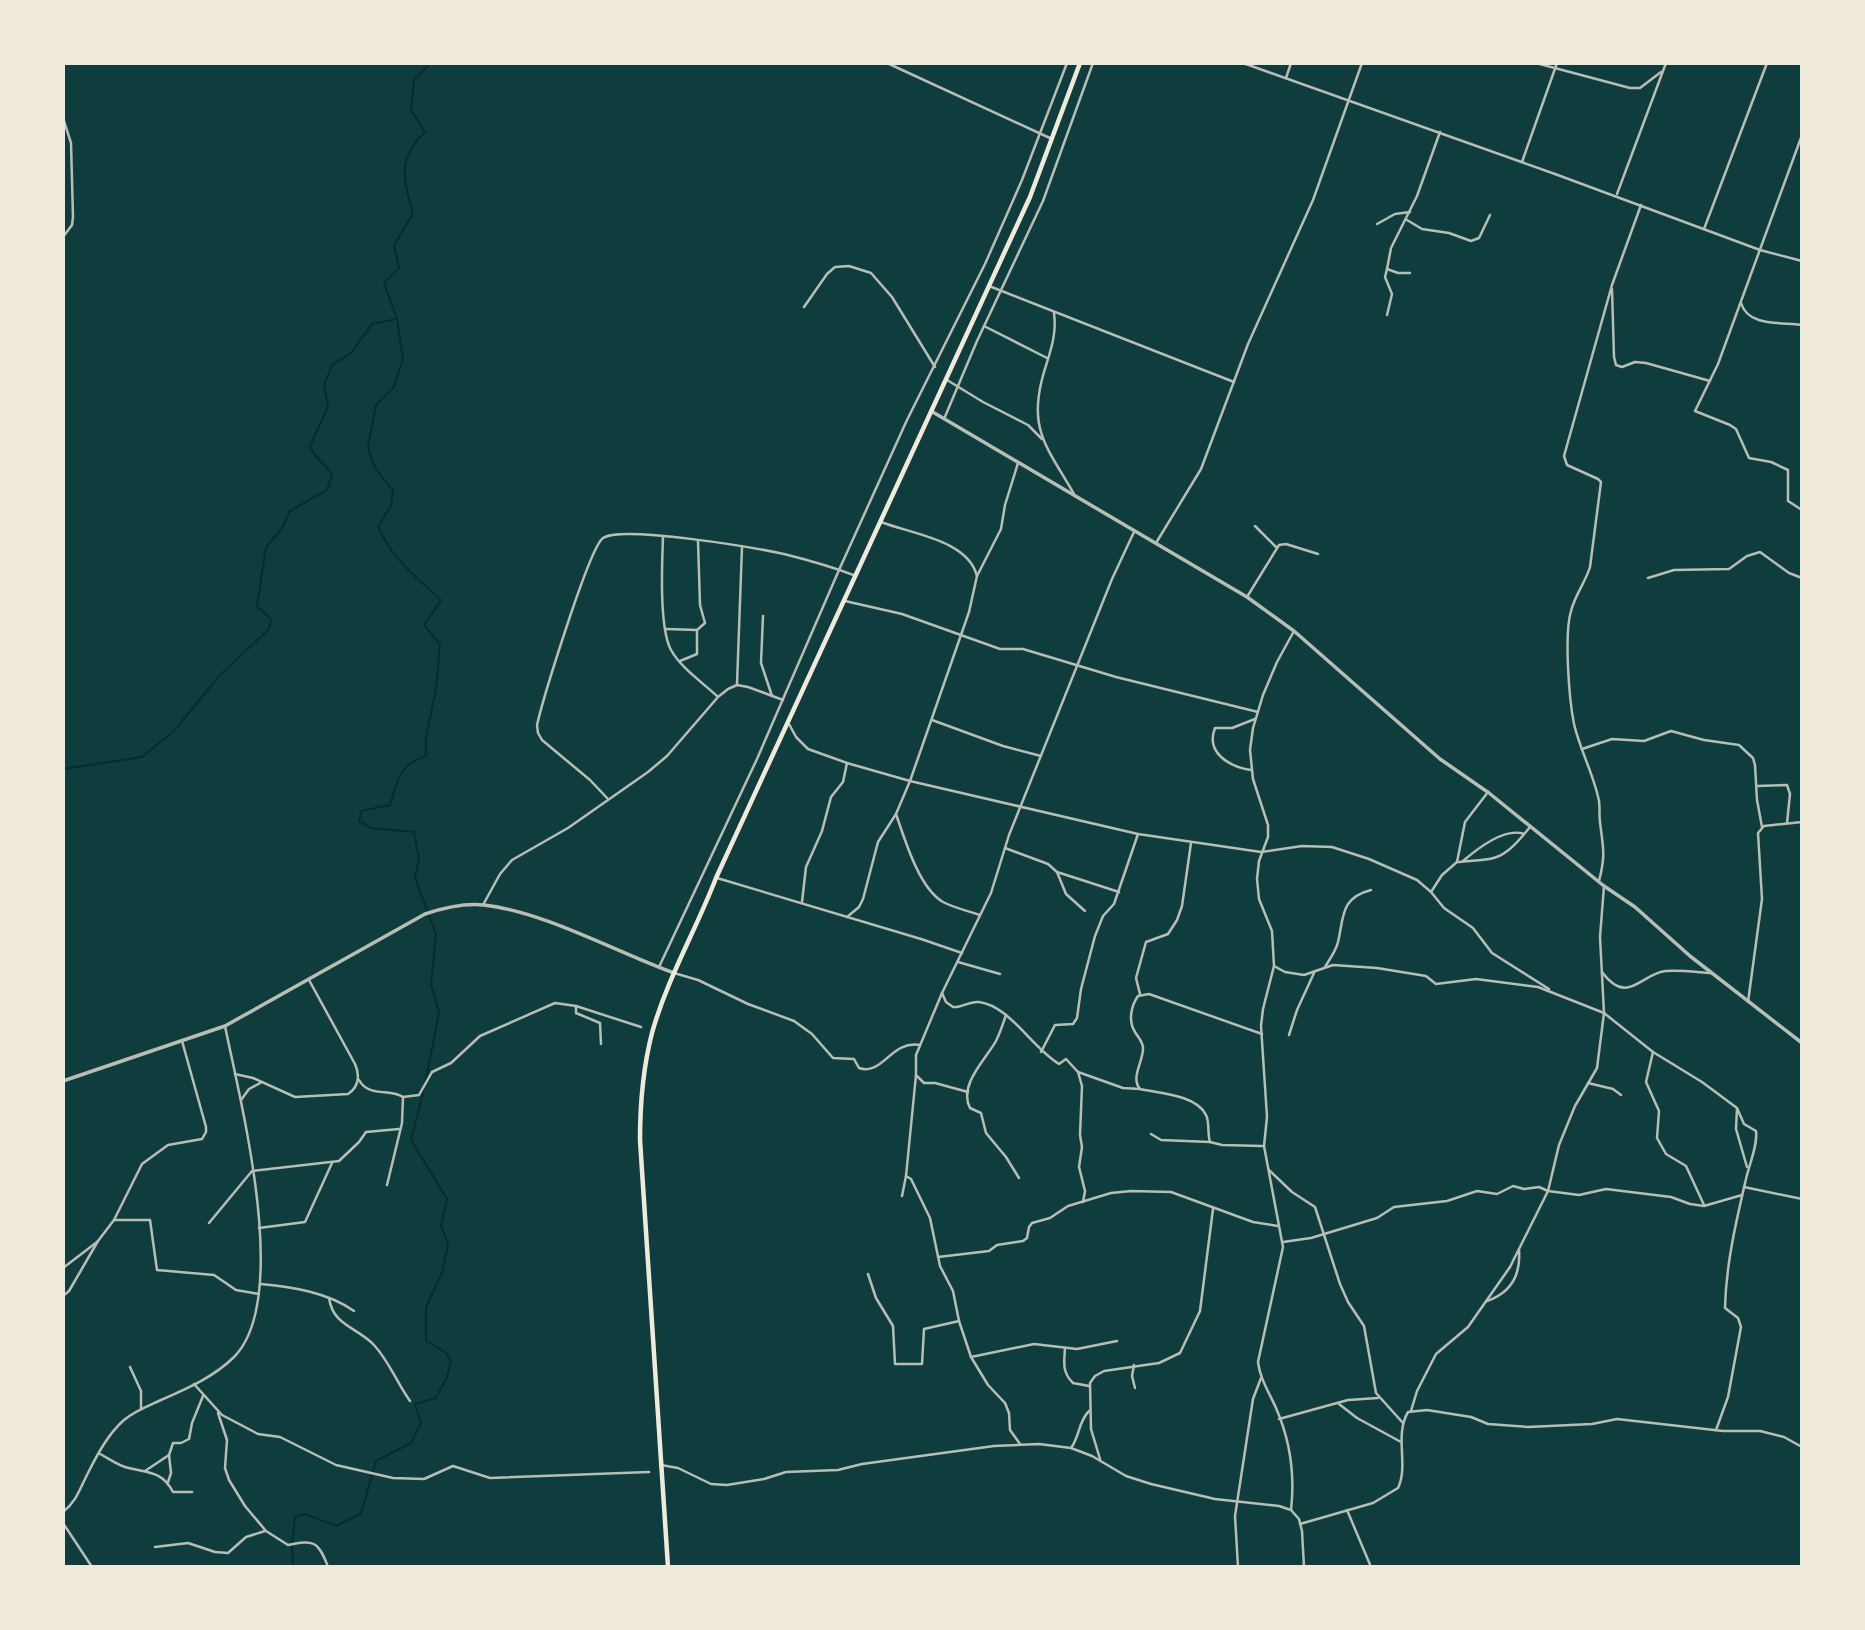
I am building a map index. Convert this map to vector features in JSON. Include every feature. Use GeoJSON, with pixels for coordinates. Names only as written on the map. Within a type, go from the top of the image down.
{"type":"FeatureCollection","features":[{"type":"Feature","properties":{"kind":"highway"},"geometry":{"type":"LineString","coordinates":[[668,1567],[640,1118],[644,1071],[652,1032],[674,973],[716,878],[1030,197],[1080,63]]}},
{"type":"Feature","properties":{"kind":"street"},"geometry":{"type":"LineString","coordinates":[[887,63],[1053,140]]}},
{"type":"Feature","properties":{"kind":"street"},"geometry":{"type":"LineString","coordinates":[[659,967],[783,700],[907,420],[985,264],[1022,180],[1068,63]]}},
{"type":"Feature","properties":{"kind":"street"},"geometry":{"type":"LineString","coordinates":[[944,419],[1046,192],[1093,63]]}},
{"type":"Feature","properties":{"kind":"street"},"geometry":{"type":"LineString","coordinates":[[1243,63],[1440,132],[1760,250],[1802,261]]}},
{"type":"Feature","properties":{"kind":"street"},"geometry":{"type":"LineString","coordinates":[[1286,79],[1291,63]]}},
{"type":"Feature","properties":{"kind":"street"},"geometry":{"type":"LineString","coordinates":[[1156,543],[1201,469],[1254,331],[1286,266],[1313,200],[1362,63]]}},
{"type":"Feature","properties":{"kind":"street"},"geometry":{"type":"LineString","coordinates":[[1536,63],[1630,88],[1640,88],[1663,71]]}},
{"type":"Feature","properties":{"kind":"street"},"geometry":{"type":"LineString","coordinates":[[1522,162],[1557,63]]}},
{"type":"Feature","properties":{"kind":"street"},"geometry":{"type":"LineString","coordinates":[[1616,196],[1666,63]]}},
{"type":"Feature","properties":{"kind":"street"},"geometry":{"type":"LineString","coordinates":[[1704,229],[1767,63]]}},
{"type":"Feature","properties":{"kind":"street"},"geometry":{"type":"LineString","coordinates":[[63,118],[71,143],[73,217],[72,225],[63,237]]}},
{"type":"Feature","properties":{"kind":"street"},"geometry":{"type":"LineString","coordinates":[[1387,315],[1392,295],[1391,286],[1385,278],[1391,248],[1407,220],[1440,132]]}},
{"type":"Feature","properties":{"kind":"street"},"geometry":{"type":"LineString","coordinates":[[1802,135],[1741,303],[1696,412],[1736,429],[1749,458],[1786,468],[1789,475],[1787,498],[1791,504],[1802,510]]}},
{"type":"Feature","properties":{"kind":"street"},"geometry":{"type":"LineString","coordinates":[[1599,881],[1604,845],[1599,800],[1574,726],[1570,700],[1569,629],[1570,612],[1590,566],[1601,486],[1598,479],[1567,465],[1564,456],[1612,285],[1641,205]]}},
{"type":"Feature","properties":{"kind":"street"},"geometry":{"type":"LineString","coordinates":[[1377,224],[1395,214],[1410,212]]}},
{"type":"Feature","properties":{"kind":"street"},"geometry":{"type":"LineString","coordinates":[[1407,220],[1422,229],[1449,233],[1471,241],[1479,238],[1490,215]]}},
{"type":"Feature","properties":{"kind":"street"},"geometry":{"type":"LineString","coordinates":[[804,307],[835,267],[849,266],[871,273],[892,296],[935,367]]}},
{"type":"Feature","properties":{"kind":"street"},"geometry":{"type":"LineString","coordinates":[[1387,269],[1410,273]]}},
{"type":"Feature","properties":{"kind":"street"},"geometry":{"type":"LineString","coordinates":[[1612,285],[1616,365],[1622,367],[1635,362],[1646,363],[1710,381]]}},
{"type":"Feature","properties":{"kind":"street"},"geometry":{"type":"LineString","coordinates":[[989,286],[1234,382]]}},
{"type":"Feature","properties":{"kind":"street"},"geometry":{"type":"LineString","coordinates":[[1741,303],[1743,311],[1759,321],[1802,325]]}},
{"type":"Feature","properties":{"kind":"street"},"geometry":{"type":"LineString","coordinates":[[1054,313],[1055,330],[1036,405],[1038,425],[1075,497]]}},
{"type":"Feature","properties":{"kind":"street"},"geometry":{"type":"LineString","coordinates":[[985,326],[1048,358]]}},
{"type":"Feature","properties":{"kind":"street"},"geometry":{"type":"LineString","coordinates":[[945,379],[1028,425],[1044,441]]}},
{"type":"Feature","properties":{"kind":"street"},"geometry":{"type":"LineString","coordinates":[[930,411],[1247,597],[1294,631],[1440,759],[1488,792],[1604,886],[1635,907],[1711,973],[1802,1043]]}},
{"type":"Feature","properties":{"kind":"street"},"geometry":{"type":"LineString","coordinates":[[847,917],[863,899],[878,842],[896,814],[910,781],[974,597],[977,576],[1001,529],[1004,505],[1018,463]]}},
{"type":"Feature","properties":{"kind":"street"},"geometry":{"type":"LineString","coordinates":[[881,522],[953,547],[971,561],[977,576]]}},
{"type":"Feature","properties":{"kind":"street"},"geometry":{"type":"LineString","coordinates":[[1255,526],[1276,547]]}},
{"type":"Feature","properties":{"kind":"street"},"geometry":{"type":"LineString","coordinates":[[902,1196],[916,1055],[942,993],[991,893],[1005,848],[1041,757],[1112,579],[1134,532]]}},
{"type":"Feature","properties":{"kind":"street"},"geometry":{"type":"LineString","coordinates":[[608,799],[542,740],[537,724],[575,604],[602,539],[610,536],[663,537],[742,547],[784,554],[856,576]]}},
{"type":"Feature","properties":{"kind":"street"},"geometry":{"type":"LineString","coordinates":[[663,537],[663,596],[670,649],[718,697]]}},
{"type":"Feature","properties":{"kind":"street"},"geometry":{"type":"LineString","coordinates":[[666,629],[697,630],[703,627],[705,618],[700,605],[698,541]]}},
{"type":"Feature","properties":{"kind":"street"},"geometry":{"type":"LineString","coordinates":[[1247,597],[1276,547],[1286,544],[1318,554]]}},
{"type":"Feature","properties":{"kind":"street"},"geometry":{"type":"LineString","coordinates":[[737,685],[742,547]]}},
{"type":"Feature","properties":{"kind":"street"},"geometry":{"type":"LineString","coordinates":[[1648,578],[1674,570],[1729,569],[1756,552],[1763,553],[1789,573],[1802,578]]}},
{"type":"Feature","properties":{"kind":"street"},"geometry":{"type":"LineString","coordinates":[[845,601],[891,610],[1000,649],[1023,649],[1137,683],[1258,712]]}},
{"type":"Feature","properties":{"kind":"street"},"geometry":{"type":"LineString","coordinates":[[763,617],[761,663],[772,696]]}},
{"type":"Feature","properties":{"kind":"street"},"geometry":{"type":"LineString","coordinates":[[680,661],[697,654],[697,630]]}},
{"type":"Feature","properties":{"kind":"street"},"geometry":{"type":"LineString","coordinates":[[1291,1510],[1291,1462],[1279,1419],[1261,1378],[1258,1362],[1281,1263],[1283,1242],[1264,1146],[1266,1117],[1263,1009],[1274,966],[1272,932],[1257,889],[1261,852],[1268,837],[1268,825],[1251,771],[1250,750],[1255,719],[1277,662],[1294,631]]}},
{"type":"Feature","properties":{"kind":"street"},"geometry":{"type":"LineString","coordinates":[[483,905],[500,874],[512,860],[568,828],[667,756],[718,697],[737,685],[783,700]]}},
{"type":"Feature","properties":{"kind":"street"},"geometry":{"type":"LineString","coordinates":[[930,719],[1041,757]]}},
{"type":"Feature","properties":{"kind":"street"},"geometry":{"type":"LineString","coordinates":[[1251,771],[1227,764],[1217,750],[1212,735],[1214,728],[1232,728],[1255,719]]}},
{"type":"Feature","properties":{"kind":"street"},"geometry":{"type":"LineString","coordinates":[[788,724],[808,749],[910,781],[1138,834],[1191,843],[1261,852],[1302,846],[1332,847],[1404,872],[1431,892],[1444,908],[1473,928],[1492,953],[1552,990],[1604,1013],[1653,1052],[1702,1082],[1737,1108],[1744,1124],[1756,1133],[1731,1245],[1725,1307],[1738,1318],[1741,1327],[1728,1397],[1716,1430]]}},
{"type":"Feature","properties":{"kind":"street"},"geometry":{"type":"LineString","coordinates":[[1582,748],[1612,739],[1644,741],[1671,731],[1733,744],[1746,749],[1753,758],[1762,827],[1758,833],[1762,899],[1748,1002]]}},
{"type":"Feature","properties":{"kind":"street"},"geometry":{"type":"LineString","coordinates":[[802,902],[806,867],[822,831],[831,797],[843,782],[847,763]]}},
{"type":"Feature","properties":{"kind":"street"},"geometry":{"type":"LineString","coordinates":[[1757,786],[1787,785],[1790,794],[1787,823]]}},
{"type":"Feature","properties":{"kind":"street"},"geometry":{"type":"LineString","coordinates":[[1457,862],[1465,822],[1488,792]]}},
{"type":"Feature","properties":{"kind":"street"},"geometry":{"type":"LineString","coordinates":[[896,814],[910,853],[932,891],[944,902],[980,915]]}},
{"type":"Feature","properties":{"kind":"street"},"geometry":{"type":"LineString","coordinates":[[1762,827],[1802,822]]}},
{"type":"Feature","properties":{"kind":"street"},"geometry":{"type":"LineString","coordinates":[[1431,892],[1442,875],[1457,862],[1493,859],[1504,855],[1530,827]]}},
{"type":"Feature","properties":{"kind":"street"},"geometry":{"type":"LineString","coordinates":[[1464,861],[1480,846],[1516,831],[1524,834]]}},
{"type":"Feature","properties":{"kind":"street"},"geometry":{"type":"LineString","coordinates":[[1041,1052],[1055,1025],[1073,1024],[1077,1018],[1081,989],[1095,936],[1100,922],[1114,904],[1138,834]]}},
{"type":"Feature","properties":{"kind":"street"},"geometry":{"type":"LineString","coordinates":[[1140,1089],[1136,1080],[1143,1047],[1132,1026],[1131,1017],[1135,1001],[1140,994],[1136,978],[1146,942],[1168,934],[1181,912],[1191,843]]}},
{"type":"Feature","properties":{"kind":"street"},"geometry":{"type":"LineString","coordinates":[[1005,848],[1048,864],[1057,872],[1119,892]]}},
{"type":"Feature","properties":{"kind":"street"},"geometry":{"type":"LineString","coordinates":[[1057,872],[1066,894],[1085,911]]}},
{"type":"Feature","properties":{"kind":"street"},"geometry":{"type":"LineString","coordinates":[[716,878],[802,902],[962,953]]}},
{"type":"Feature","properties":{"kind":"street"},"geometry":{"type":"LineString","coordinates":[[1300,1524],[1373,1503],[1398,1488],[1402,1474],[1403,1423],[1411,1411],[1417,1391],[1436,1354],[1468,1327],[1486,1302],[1519,1250],[1548,1191],[1559,1145],[1575,1106],[1599,1063],[1604,1013],[1600,937],[1604,886]]}},
{"type":"Feature","properties":{"kind":"street"},"geometry":{"type":"LineString","coordinates":[[1325,967],[1337,946],[1346,906],[1358,895],[1371,890]]}},
{"type":"Feature","properties":{"kind":"street"},"geometry":{"type":"LineString","coordinates":[[63,1081],[225,1026],[425,914],[459,906],[483,905],[514,911],[698,980],[748,1004],[794,1021],[812,1034],[833,1058],[854,1059],[864,1070],[877,1067],[905,1044],[920,1045]]}},
{"type":"Feature","properties":{"kind":"street"},"geometry":{"type":"LineString","coordinates":[[958,962],[1000,974]]}},
{"type":"Feature","properties":{"kind":"street"},"geometry":{"type":"LineString","coordinates":[[1274,966],[1296,974],[1314,973],[1333,965],[1360,966],[1426,976],[1436,984],[1476,979],[1552,990]]}},
{"type":"Feature","properties":{"kind":"street"},"geometry":{"type":"LineString","coordinates":[[1602,972],[1611,983],[1625,987],[1664,971],[1711,973]]}},
{"type":"Feature","properties":{"kind":"street"},"geometry":{"type":"LineString","coordinates":[[1289,1035],[1314,973]]}},
{"type":"Feature","properties":{"kind":"street"},"geometry":{"type":"LineString","coordinates":[[309,980],[355,1064],[362,1086],[403,1097],[418,1095],[432,1072],[451,1063],[483,1034],[555,1003],[576,1006],[641,1027]]}},
{"type":"Feature","properties":{"kind":"street"},"geometry":{"type":"LineString","coordinates":[[942,993],[953,1007],[980,1002],[994,1006],[1041,1052],[1059,1064],[1067,1060],[1079,1072],[1123,1088],[1168,1094],[1198,1105],[1206,1113],[1210,1142]]}},
{"type":"Feature","properties":{"kind":"street"},"geometry":{"type":"LineString","coordinates":[[1140,994],[1149,994],[1262,1034]]}},
{"type":"Feature","properties":{"kind":"street"},"geometry":{"type":"LineString","coordinates":[[576,1006],[576,1013],[600,1023],[601,1044]]}},
{"type":"Feature","properties":{"kind":"street"},"geometry":{"type":"LineString","coordinates":[[1006,1015],[994,1045],[975,1070],[967,1105],[980,1112],[986,1133],[1019,1178]]}},
{"type":"Feature","properties":{"kind":"street"},"geometry":{"type":"LineString","coordinates":[[63,1513],[76,1499],[99,1453],[121,1422],[222,1367],[243,1346],[252,1323],[260,1284],[259,1228],[252,1171],[225,1026]]}},
{"type":"Feature","properties":{"kind":"street"},"geometry":{"type":"LineString","coordinates":[[63,1296],[69,1291],[98,1241],[114,1220],[135,1176],[148,1159],[168,1145],[202,1139],[205,1135],[206,1127],[183,1041]]}},
{"type":"Feature","properties":{"kind":"street"},"geometry":{"type":"LineString","coordinates":[[1653,1052],[1646,1082],[1659,1111],[1657,1138],[1666,1154],[1686,1166],[1704,1206]]}},
{"type":"Feature","properties":{"kind":"street"},"geometry":{"type":"LineString","coordinates":[[1079,1072],[1082,1086],[1082,1147],[1079,1167],[1085,1191],[1083,1202]]}},
{"type":"Feature","properties":{"kind":"street"},"geometry":{"type":"LineString","coordinates":[[235,1074],[263,1082],[287,1095],[315,1098],[348,1094],[355,1089],[358,1078]]}},
{"type":"Feature","properties":{"kind":"street"},"geometry":{"type":"LineString","coordinates":[[916,1075],[924,1083],[935,1083],[968,1093]]}},
{"type":"Feature","properties":{"kind":"street"},"geometry":{"type":"LineString","coordinates":[[240,1103],[245,1093],[263,1082]]}},
{"type":"Feature","properties":{"kind":"street"},"geometry":{"type":"LineString","coordinates":[[1588,1083],[1621,1095]]}},
{"type":"Feature","properties":{"kind":"street"},"geometry":{"type":"LineString","coordinates":[[387,1185],[402,1123],[403,1097]]}},
{"type":"Feature","properties":{"kind":"street"},"geometry":{"type":"LineString","coordinates":[[1737,1108],[1736,1129],[1747,1170]]}},
{"type":"Feature","properties":{"kind":"street"},"geometry":{"type":"LineString","coordinates":[[209,1223],[252,1171],[302,1163],[332,1162],[342,1159],[366,1132],[399,1129]]}},
{"type":"Feature","properties":{"kind":"street"},"geometry":{"type":"LineString","coordinates":[[1151,1134],[1161,1140],[1264,1146]]}},
{"type":"Feature","properties":{"kind":"street"},"geometry":{"type":"LineString","coordinates":[[259,1228],[305,1222],[332,1162]]}},
{"type":"Feature","properties":{"kind":"street"},"geometry":{"type":"LineString","coordinates":[[1267,1168],[1292,1192],[1315,1207],[1348,1302],[1364,1326],[1373,1386],[1379,1398],[1403,1423]]}},
{"type":"Feature","properties":{"kind":"street"},"geometry":{"type":"LineString","coordinates":[[906,1176],[911,1179],[930,1218],[940,1266],[953,1291],[959,1321],[971,1357],[979,1373],[1005,1403],[1009,1413],[1010,1430],[1020,1444]]}},
{"type":"Feature","properties":{"kind":"street"},"geometry":{"type":"LineString","coordinates":[[1283,1242],[1298,1241],[1377,1218],[1394,1207],[1447,1200],[1477,1191],[1497,1194],[1513,1186],[1524,1189],[1539,1187],[1548,1191],[1578,1195],[1606,1189],[1671,1197],[1704,1206],[1742,1195]]}},
{"type":"Feature","properties":{"kind":"street"},"geometry":{"type":"LineString","coordinates":[[1744,1187],[1802,1199]]}},
{"type":"Feature","properties":{"kind":"street"},"geometry":{"type":"LineString","coordinates":[[938,1257],[989,1251],[997,1245],[1023,1241],[1027,1238],[1032,1223],[1044,1221],[1068,1206],[1111,1193],[1164,1191],[1254,1222],[1278,1226]]}},
{"type":"Feature","properties":{"kind":"street"},"geometry":{"type":"LineString","coordinates":[[1101,1461],[1092,1436],[1089,1387],[1095,1376],[1104,1371],[1159,1363],[1176,1356],[1181,1350],[1200,1311],[1213,1209]]}},
{"type":"Feature","properties":{"kind":"street"},"geometry":{"type":"LineString","coordinates":[[114,1220],[150,1220],[157,1270],[214,1275],[236,1290],[259,1294]]}},
{"type":"Feature","properties":{"kind":"street"},"geometry":{"type":"LineString","coordinates":[[63,1268],[98,1241]]}},
{"type":"Feature","properties":{"kind":"street"},"geometry":{"type":"LineString","coordinates":[[1486,1302],[1506,1292],[1512,1284],[1518,1271],[1519,1250]]}},
{"type":"Feature","properties":{"kind":"street"},"geometry":{"type":"LineString","coordinates":[[869,1274],[876,1298],[893,1326],[895,1364],[922,1364],[924,1329],[959,1321]]}},
{"type":"Feature","properties":{"kind":"street"},"geometry":{"type":"LineString","coordinates":[[260,1284],[287,1287],[330,1298],[354,1311]]}},
{"type":"Feature","properties":{"kind":"street"},"geometry":{"type":"LineString","coordinates":[[330,1298],[332,1311],[337,1319],[373,1344],[410,1401]]}},
{"type":"Feature","properties":{"kind":"street"},"geometry":{"type":"LineString","coordinates":[[971,1357],[1042,1343],[1077,1349],[1117,1340]]}},
{"type":"Feature","properties":{"kind":"street"},"geometry":{"type":"LineString","coordinates":[[1065,1348],[1063,1366],[1067,1376],[1073,1384],[1089,1387]]}},
{"type":"Feature","properties":{"kind":"street"},"geometry":{"type":"LineString","coordinates":[[1134,1365],[1132,1376],[1135,1388]]}},
{"type":"Feature","properties":{"kind":"street"},"geometry":{"type":"LineString","coordinates":[[130,1367],[141,1391],[141,1409]]}},
{"type":"Feature","properties":{"kind":"street"},"geometry":{"type":"LineString","coordinates":[[1238,1567],[1235,1516],[1253,1399],[1261,1378]]}},
{"type":"Feature","properties":{"kind":"street"},"geometry":{"type":"LineString","coordinates":[[194,1384],[218,1411],[258,1434],[281,1437],[336,1465],[393,1478],[430,1478],[453,1466],[490,1478],[649,1472]]}},
{"type":"Feature","properties":{"kind":"street"},"geometry":{"type":"LineString","coordinates":[[168,1482],[171,1473],[169,1455],[173,1443],[181,1443],[190,1437],[192,1423],[203,1396]]}},
{"type":"Feature","properties":{"kind":"street"},"geometry":{"type":"LineString","coordinates":[[1279,1419],[1360,1398],[1379,1398]]}},
{"type":"Feature","properties":{"kind":"street"},"geometry":{"type":"LineString","coordinates":[[1339,1404],[1357,1418],[1401,1442]]}},
{"type":"Feature","properties":{"kind":"street"},"geometry":{"type":"LineString","coordinates":[[1411,1411],[1427,1410],[1471,1417],[1488,1424],[1528,1427],[1592,1424],[1617,1419],[1716,1430],[1769,1432],[1802,1447]]}},
{"type":"Feature","properties":{"kind":"street"},"geometry":{"type":"LineString","coordinates":[[218,1411],[227,1440],[225,1468],[245,1506],[266,1531],[289,1545],[302,1541],[312,1543],[324,1556],[328,1567]]}},
{"type":"Feature","properties":{"kind":"street"},"geometry":{"type":"LineString","coordinates":[[1071,1448],[1077,1439],[1080,1423],[1089,1411]]}},
{"type":"Feature","properties":{"kind":"street"},"geometry":{"type":"LineString","coordinates":[[661,1465],[678,1468],[711,1484],[727,1485],[795,1471],[838,1470],[862,1464],[1020,1444],[1071,1448],[1101,1461],[1125,1476],[1199,1495],[1291,1510],[1297,1515],[1300,1524],[1304,1543],[1304,1567]]}},
{"type":"Feature","properties":{"kind":"street"},"geometry":{"type":"LineString","coordinates":[[99,1453],[123,1466],[159,1476],[168,1482],[173,1492],[192,1492]]}},
{"type":"Feature","properties":{"kind":"street"},"geometry":{"type":"LineString","coordinates":[[145,1471],[169,1455]]}},
{"type":"Feature","properties":{"kind":"street"},"geometry":{"type":"LineString","coordinates":[[1347,1510],[1371,1567]]}},
{"type":"Feature","properties":{"kind":"street"},"geometry":{"type":"LineString","coordinates":[[63,1524],[92,1567]]}},
{"type":"Feature","properties":{"kind":"street"},"geometry":{"type":"LineString","coordinates":[[155,1548],[188,1543],[215,1552],[228,1553],[246,1537],[266,1531]]}},
{"type":"Feature","properties":{"kind":"waterway"},"geometry":{"type":"LineString","coordinates":[[63,769],[142,757],[174,731],[219,676],[269,629],[271,619],[257,606],[266,547],[281,530],[290,511],[327,490],[332,474],[310,446],[328,407],[324,385],[332,365],[351,353],[372,324],[397,319],[384,283],[399,268],[394,245],[413,214],[405,170],[410,151],[425,132],[411,110],[414,80],[428,63]]}},
{"type":"Feature","properties":{"kind":"waterway"},"geometry":{"type":"LineString","coordinates":[[397,319],[403,359],[394,387],[376,405],[368,447],[375,468],[393,491],[391,506],[378,526],[397,557],[441,600],[424,625],[440,644],[436,689],[426,737],[426,756],[410,764],[401,774],[390,805],[361,811],[359,821],[371,828],[414,832],[419,859],[415,878],[436,934],[431,984],[439,1013],[425,1084]]}},
{"type":"Feature","properties":{"kind":"waterway"},"geometry":{"type":"LineString","coordinates":[[293,1567],[295,1517],[305,1514],[336,1526],[361,1514],[376,1461],[411,1443],[421,1423],[415,1404],[436,1398],[447,1377],[451,1361],[445,1352],[426,1341],[426,1307],[442,1273],[448,1244],[441,1226],[447,1199],[411,1140],[424,1089]]}}]}
